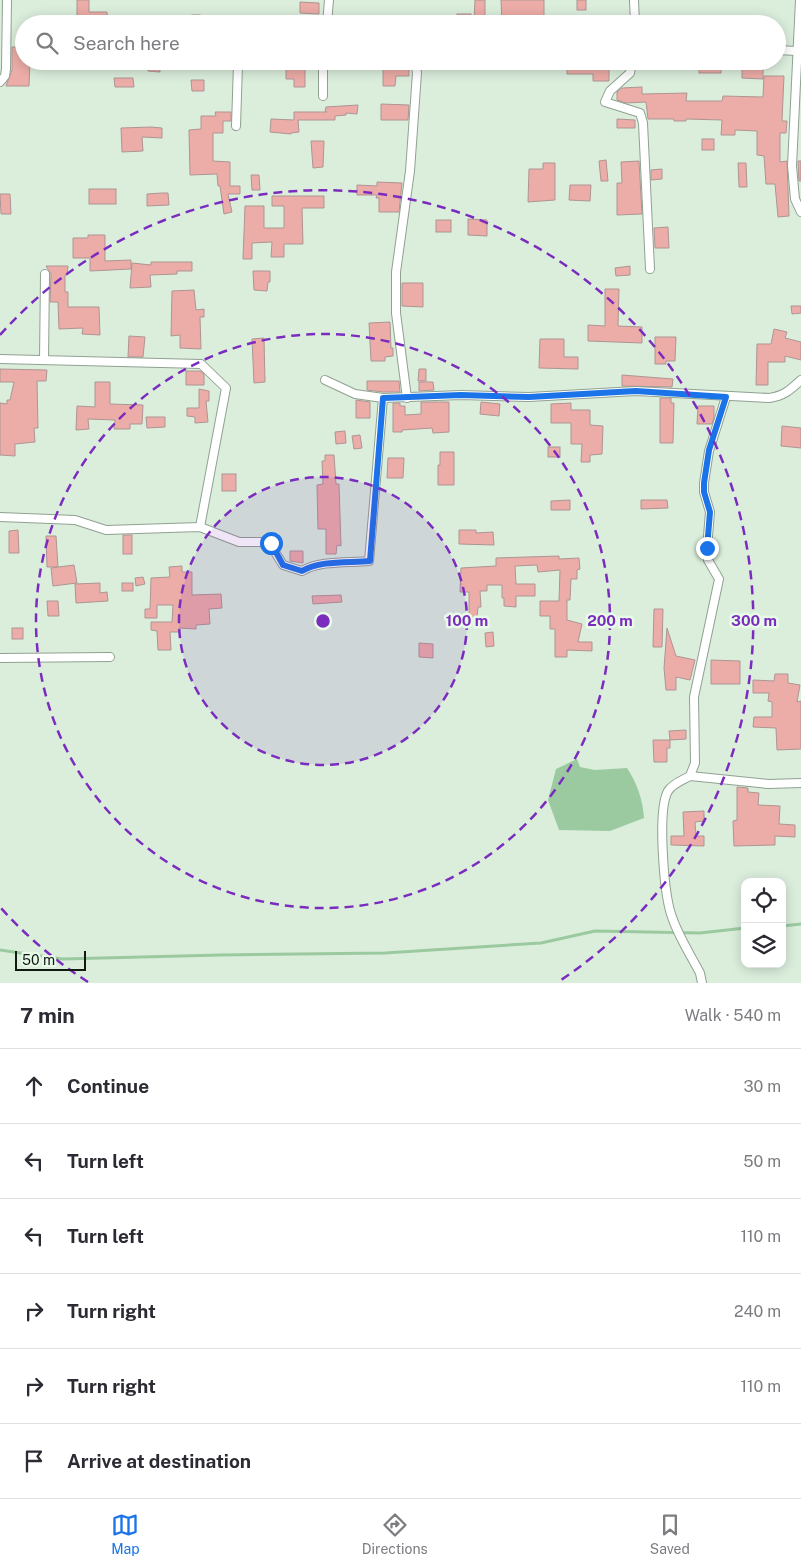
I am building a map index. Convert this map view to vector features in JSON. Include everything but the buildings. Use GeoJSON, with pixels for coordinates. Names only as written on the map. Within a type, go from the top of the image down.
{"type":"FeatureCollection","features":[{"type":"Feature","properties":{"kind":"street"},"geometry":{"type":"LineString","coordinates":[[0,82],[5,76],[6,69],[7,0]]}},
{"type":"Feature","properties":{"kind":"street"},"geometry":{"type":"LineString","coordinates":[[327,15],[328,0]]}},
{"type":"Feature","properties":{"kind":"street"},"geometry":{"type":"LineString","coordinates":[[634,0],[635,15]]}},
{"type":"Feature","properties":{"kind":"street"},"geometry":{"type":"LineString","coordinates":[[800,0],[792,166],[795,199],[801,212]]}},
{"type":"Feature","properties":{"kind":"street"},"geometry":{"type":"LineString","coordinates":[[786,50],[797,50]]}},
{"type":"Feature","properties":{"kind":"street"},"geometry":{"type":"LineString","coordinates":[[236,126],[238,70]]}},
{"type":"Feature","properties":{"kind":"street"},"geometry":{"type":"LineString","coordinates":[[323,96],[324,70]]}},
{"type":"Feature","properties":{"kind":"street"},"geometry":{"type":"LineString","coordinates":[[407,398],[396,314],[396,272],[410,171],[417,70]]}},
{"type":"Feature","properties":{"kind":"street"},"geometry":{"type":"LineString","coordinates":[[630,70],[630,73],[610,91],[604,102],[640,113],[643,123],[650,269]]}},
{"type":"Feature","properties":{"kind":"street"},"geometry":{"type":"LineString","coordinates":[[44,360],[45,274]]}},
{"type":"Feature","properties":{"kind":"street"},"geometry":{"type":"LineString","coordinates":[[0,359],[201,364],[226,388],[200,527]]}},
{"type":"Feature","properties":{"kind":"street"},"geometry":{"type":"LineString","coordinates":[[325,380],[355,394],[383,398],[461,395],[529,397],[636,391],[769,398],[788,393],[801,380]]}},
{"type":"Feature","properties":{"kind":"street"},"geometry":{"type":"LineString","coordinates":[[690,776],[694,763],[694,697],[719,579],[708,560],[710,512],[704,492],[704,483],[709,450],[726,397]]}},
{"type":"Feature","properties":{"kind":"street"},"geometry":{"type":"LineString","coordinates":[[0,517],[75,520],[106,530],[200,527],[239,542],[269,542],[283,565],[302,571],[326,564],[370,561],[383,398]]}},
{"type":"Feature","properties":{"kind":"street"},"geometry":{"type":"LineString","coordinates":[[0,658],[110,657]]}},
{"type":"Feature","properties":{"kind":"street"},"geometry":{"type":"LineString","coordinates":[[702,983],[700,973],[671,914],[666,885],[662,816],[665,798],[670,788],[690,776],[768,784],[801,783]]}},
{"type":"Feature","properties":{"kind":"shaded area"},"geometry":{"type":"Polygon","coordinates":[[[577,759],[580,767],[595,770],[627,768],[639,792],[644,818],[610,831],[559,830],[548,800],[556,769],[577,759]]]}},
{"type":"Feature","properties":{"kind":"waterway"},"geometry":{"type":"LineString","coordinates":[[786,926],[801,924]]}},
{"type":"Feature","properties":{"kind":"waterway"},"geometry":{"type":"LineString","coordinates":[[0,950],[62,959],[385,953],[541,943],[595,931],[700,933],[741,928]]}},
{"type":"Feature","properties":{"kind":"route"},"geometry":{"type":"LineString","coordinates":[[271,543],[277,558],[283,565],[302,571],[326,564],[370,561],[383,398],[461,395],[529,397],[636,391],[726,397],[709,450],[704,483],[704,492],[710,512],[707,548]]}}]}
